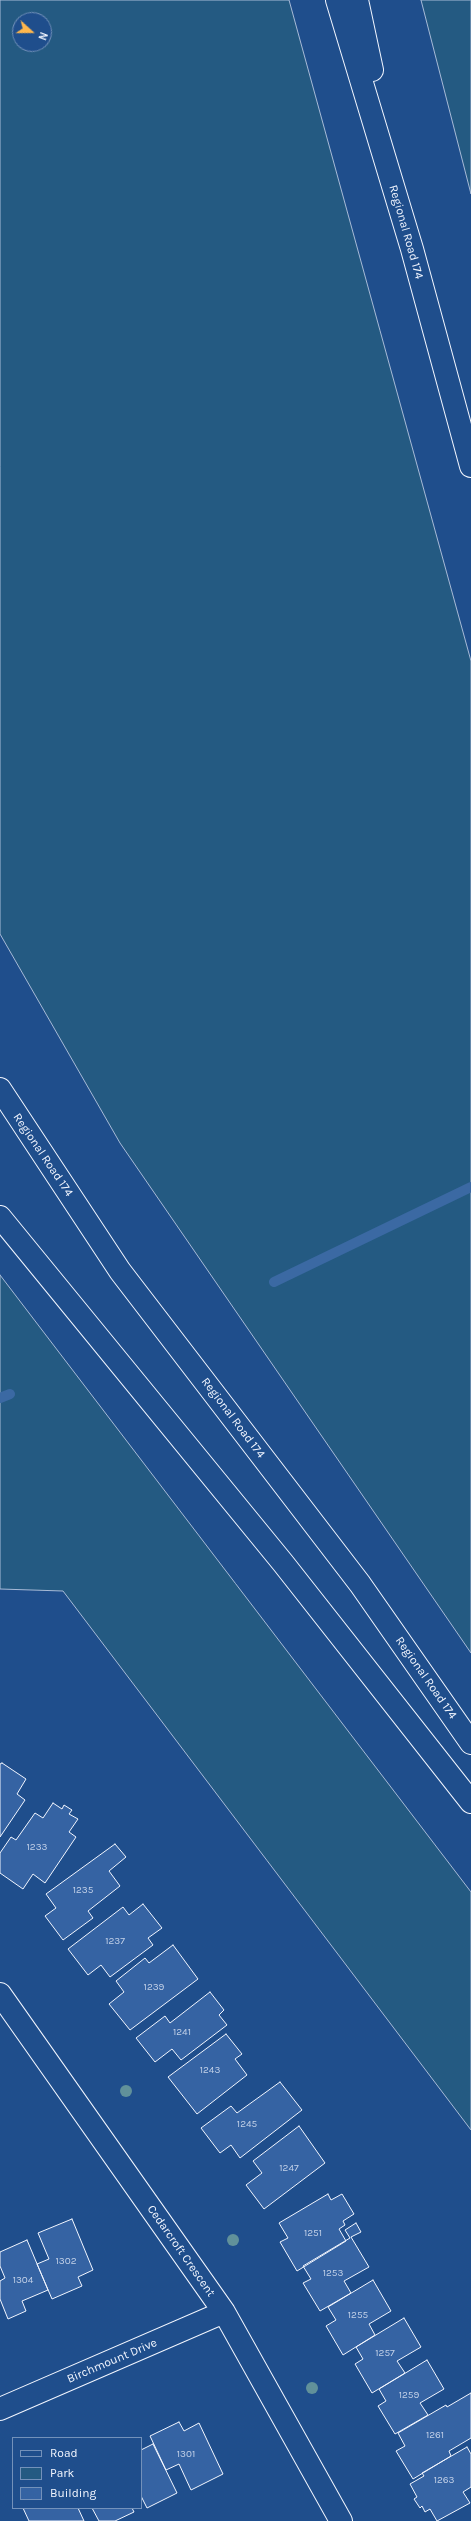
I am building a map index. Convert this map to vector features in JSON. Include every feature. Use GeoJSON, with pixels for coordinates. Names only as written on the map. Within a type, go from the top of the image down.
{"type":"FeatureCollection","features":[{"type":"Feature","properties":{"kind":"main road","name":"Regional Road 174"},"geometry":{"type":"LineString","coordinates":[[337,0],[412,249],[471,466]]}},
{"type":"Feature","properties":{"kind":"main road"},"geometry":{"type":"LineString","coordinates":[[357,0],[412,249]]}},
{"type":"Feature","properties":{"kind":"main road","name":"Regional Road 174"},"geometry":{"type":"LineString","coordinates":[[0,1089],[120,1271],[360,1584],[471,1743]]}},
{"type":"Feature","properties":{"kind":"main road"},"geometry":{"type":"LineString","coordinates":[[0,1217],[283,1563],[471,1802]]}},
{"type":"Feature","properties":{"kind":"main road","name":"Cedarcroft Crescent"},"geometry":{"type":"LineString","coordinates":[[0,1994],[224,2312],[341,2521]]}},
{"type":"Feature","properties":{"kind":"main road","name":"Birchmount Drive"},"geometry":{"type":"LineString","coordinates":[[0,2409],[224,2312]]}},
{"type":"Feature","properties":{"kind":"green space"},"geometry":{"type":"Polygon","coordinates":[[[0,0],[289,0],[471,661],[471,1653],[120,1143],[0,934],[0,0]]]}},
{"type":"Feature","properties":{"kind":"green space"},"geometry":{"type":"Polygon","coordinates":[[[421,0],[471,0],[471,194],[421,0]]]}},
{"type":"Feature","properties":{"kind":"green space"},"geometry":{"type":"Polygon","coordinates":[[[0,1275],[471,1892],[471,2130],[63,1591],[0,1589],[0,1275]]]}},
{"type":"Feature","properties":{"kind":"building"},"geometry":{"type":"Polygon","coordinates":[[[2,1763],[26,1779],[17,1794],[25,1800],[0,1837],[0,1764],[2,1763]]]}},
{"type":"Feature","properties":{"kind":"building"},"geometry":{"type":"Polygon","coordinates":[[[53,1803],[62,1809],[64,1805],[72,1810],[69,1814],[78,1819],[69,1832],[76,1837],[45,1883],[33,1874],[23,1889],[0,1873],[0,1853],[11,1837],[16,1840],[35,1813],[43,1818],[53,1803]]]}},
{"type":"Feature","properties":{"kind":"building"},"geometry":{"type":"Polygon","coordinates":[[[115,1844],[126,1857],[109,1871],[120,1886],[88,1911],[93,1918],[63,1940],[45,1916],[56,1908],[46,1894],[115,1844]]]}},
{"type":"Feature","properties":{"kind":"building"},"geometry":{"type":"Polygon","coordinates":[[[143,1904],[162,1928],[148,1938],[153,1945],[110,1977],[101,1965],[88,1975],[68,1949],[123,1907],[129,1915],[143,1904]]]}},
{"type":"Feature","properties":{"kind":"building"},"geometry":{"type":"Polygon","coordinates":[[[173,1945],[198,1979],[130,2030],[109,2004],[124,1992],[116,1981],[145,1958],[149,1963],[173,1945]]]}},
{"type":"Feature","properties":{"kind":"building"},"geometry":{"type":"Polygon","coordinates":[[[210,1992],[224,2010],[219,2015],[227,2025],[181,2060],[172,2049],[155,2062],[136,2038],[165,2016],[170,2023],[210,1992]]]}},
{"type":"Feature","properties":{"kind":"building"},"geometry":{"type":"Polygon","coordinates":[[[226,2034],[242,2054],[235,2059],[247,2075],[197,2114],[168,2077],[226,2034]]]}},
{"type":"Feature","properties":{"kind":"building"},"geometry":{"type":"Polygon","coordinates":[[[280,2082],[302,2110],[240,2158],[231,2145],[220,2153],[201,2128],[231,2106],[237,2113],[280,2082]]]}},
{"type":"Feature","properties":{"kind":"building"},"geometry":{"type":"Polygon","coordinates":[[[299,2126],[325,2163],[264,2209],[246,2185],[262,2173],[253,2161],[299,2126]]]}},
{"type":"Feature","properties":{"kind":"building"},"geometry":{"type":"Polygon","coordinates":[[[328,2194],[331,2200],[342,2194],[354,2214],[343,2221],[345,2225],[339,2229],[346,2241],[297,2271],[280,2242],[288,2238],[279,2223],[328,2194]]]}},
{"type":"Feature","properties":{"kind":"building"},"geometry":{"type":"Polygon","coordinates":[[[72,2219],[93,2270],[78,2277],[82,2286],[52,2299],[37,2264],[49,2259],[38,2233],[72,2219]]]}},
{"type":"Feature","properties":{"kind":"building"},"geometry":{"type":"Polygon","coordinates":[[[356,2223],[361,2232],[351,2237],[369,2267],[344,2281],[351,2293],[320,2311],[303,2283],[311,2279],[303,2266],[350,2238],[345,2230],[356,2223]]]}},
{"type":"Feature","properties":{"kind":"building"},"geometry":{"type":"Polygon","coordinates":[[[27,2240],[48,2290],[22,2301],[26,2311],[8,2319],[0,2299],[0,2281],[5,2278],[0,2266],[0,2252],[27,2240]]]}},
{"type":"Feature","properties":{"kind":"building"},"geometry":{"type":"Polygon","coordinates":[[[373,2280],[391,2311],[369,2324],[375,2335],[343,2355],[326,2326],[336,2320],[328,2307],[373,2280]]]}},
{"type":"Feature","properties":{"kind":"building"},"geometry":{"type":"Polygon","coordinates":[[[404,2318],[421,2347],[397,2361],[405,2373],[372,2393],[355,2364],[363,2359],[356,2347],[404,2318]]]}},
{"type":"Feature","properties":{"kind":"building"},"geometry":{"type":"Polygon","coordinates":[[[427,2360],[444,2389],[420,2403],[428,2415],[395,2434],[378,2406],[386,2401],[379,2389],[427,2360]]]}},
{"type":"Feature","properties":{"kind":"building"},"geometry":{"type":"Polygon","coordinates":[[[471,2393],[471,2438],[449,2451],[451,2456],[413,2479],[396,2451],[405,2446],[398,2433],[446,2405],[447,2407],[471,2393]]]}},
{"type":"Feature","properties":{"kind":"building"},"geometry":{"type":"Polygon","coordinates":[[[179,2422],[184,2431],[199,2423],[223,2474],[191,2490],[179,2464],[166,2470],[150,2436],[179,2422]]]}},
{"type":"Feature","properties":{"kind":"building"},"geometry":{"type":"Polygon","coordinates":[[[153,2444],[177,2493],[147,2508],[142,2498],[142,2450],[153,2444]]]}},
{"type":"Feature","properties":{"kind":"building"},"geometry":{"type":"Polygon","coordinates":[[[467,2447],[471,2454],[471,2487],[463,2492],[470,2503],[437,2521],[430,2509],[425,2512],[422,2506],[420,2508],[414,2499],[417,2497],[410,2484],[424,2476],[422,2473],[467,2447]]]}},
{"type":"Feature","properties":{"kind":"building"},"geometry":{"type":"Polygon","coordinates":[[[23,2509],[78,2509],[84,2521],[29,2521],[23,2509]]]}},
{"type":"Feature","properties":{"kind":"building"},"geometry":{"type":"Polygon","coordinates":[[[93,2509],[132,2509],[134,2512],[115,2521],[99,2521],[93,2509]]]}},
{"type":"Feature","properties":{"kind":"waterway"},"geometry":{"type":"LineString","coordinates":[[274,1282],[471,1187]]}},
{"type":"Feature","properties":{"kind":"waterway"},"geometry":{"type":"LineString","coordinates":[[0,1398],[10,1394]]}}]}
